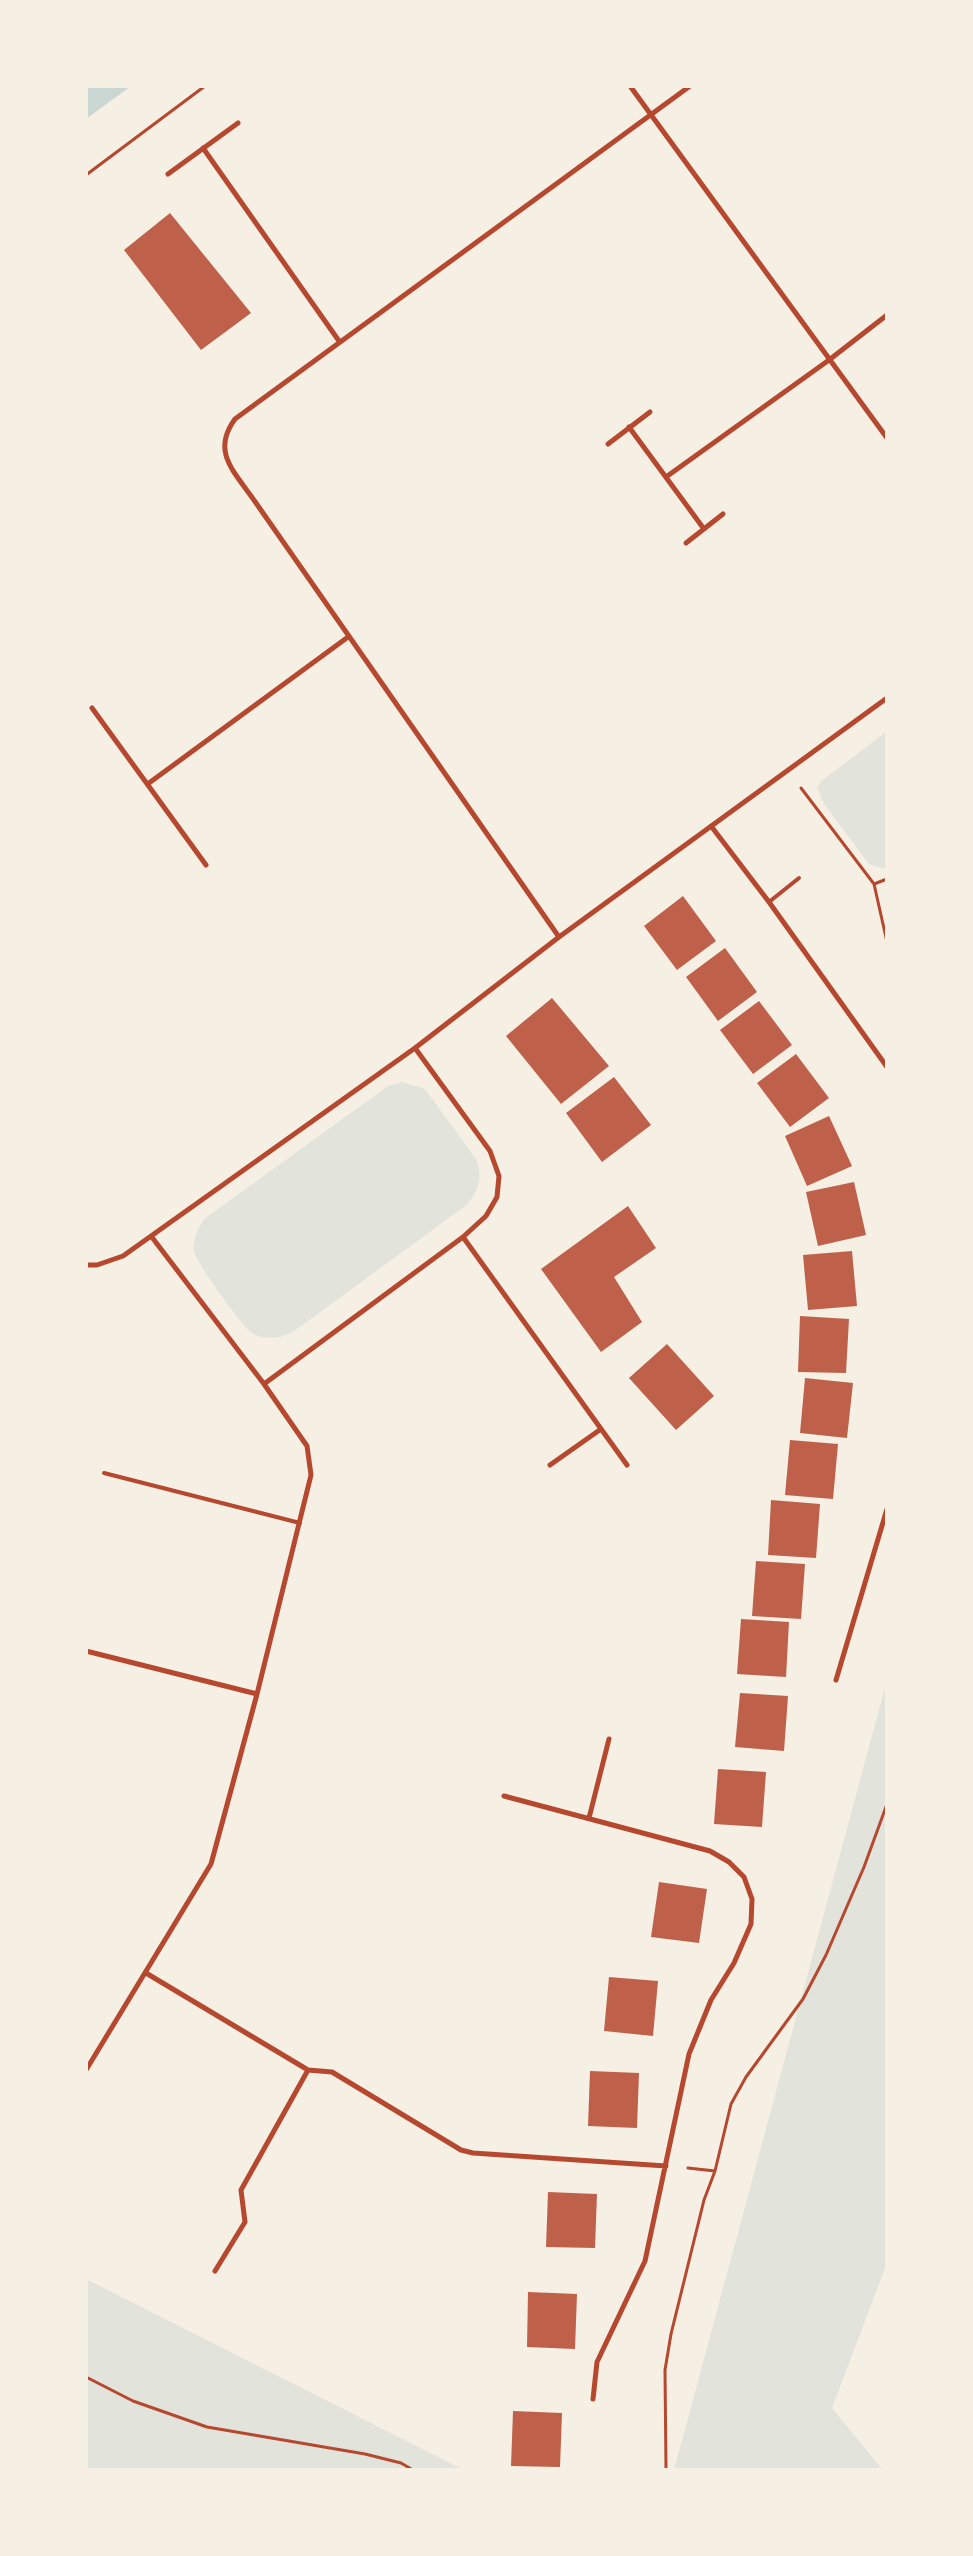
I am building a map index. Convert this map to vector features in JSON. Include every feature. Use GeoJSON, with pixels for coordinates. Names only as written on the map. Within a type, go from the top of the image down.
{"type":"FeatureCollection","features":[{"type":"Feature","properties":{"kind":"street"},"geometry":{"type":"LineString","coordinates":[[630,86],[828,360],[887,438]]}},
{"type":"Feature","properties":{"kind":"street"},"geometry":{"type":"LineString","coordinates":[[559,937],[348,637],[234,470],[225,456],[223,447],[228,429],[235,418],[690,86]]}},
{"type":"Feature","properties":{"kind":"street"},"geometry":{"type":"LineString","coordinates":[[168,174],[238,123]]}},
{"type":"Feature","properties":{"kind":"street"},"geometry":{"type":"LineString","coordinates":[[203,148],[339,341]]}},
{"type":"Feature","properties":{"kind":"street"},"geometry":{"type":"LineString","coordinates":[[666,477],[887,315]]}},
{"type":"Feature","properties":{"kind":"street"},"geometry":{"type":"LineString","coordinates":[[608,444],[650,412]]}},
{"type":"Feature","properties":{"kind":"street"},"geometry":{"type":"LineString","coordinates":[[628,428],[704,529]]}},
{"type":"Feature","properties":{"kind":"street"},"geometry":{"type":"LineString","coordinates":[[686,543],[723,514]]}},
{"type":"Feature","properties":{"kind":"street"},"geometry":{"type":"LineString","coordinates":[[149,783],[348,637]]}},
{"type":"Feature","properties":{"kind":"street"},"geometry":{"type":"LineString","coordinates":[[86,1265],[97,1265],[123,1256],[415,1048],[559,937],[887,698]]}},
{"type":"Feature","properties":{"kind":"street"},"geometry":{"type":"LineString","coordinates":[[92,708],[149,783],[206,865]]}},
{"type":"Feature","properties":{"kind":"street"},"geometry":{"type":"LineString","coordinates":[[711,826],[769,902],[887,1067]]}},
{"type":"Feature","properties":{"kind":"street"},"geometry":{"type":"LineString","coordinates":[[264,1384],[463,1237],[486,1216],[497,1197],[499,1176],[490,1151],[415,1048]]}},
{"type":"Feature","properties":{"kind":"street"},"geometry":{"type":"LineString","coordinates":[[86,2070],[211,1864],[257,1694],[311,1475],[306,1446],[264,1384],[151,1236]]}},
{"type":"Feature","properties":{"kind":"street"},"geometry":{"type":"LineString","coordinates":[[463,1237],[627,1465]]}},
{"type":"Feature","properties":{"kind":"street"},"geometry":{"type":"LineString","coordinates":[[550,1465],[600,1430]]}},
{"type":"Feature","properties":{"kind":"street"},"geometry":{"type":"LineString","coordinates":[[836,1680],[887,1509]]}},
{"type":"Feature","properties":{"kind":"street"},"geometry":{"type":"LineString","coordinates":[[86,1651],[257,1694]]}},
{"type":"Feature","properties":{"kind":"street"},"geometry":{"type":"LineString","coordinates":[[589,1818],[609,1739]]}},
{"type":"Feature","properties":{"kind":"street"},"geometry":{"type":"LineString","coordinates":[[504,1796],[710,1851],[729,1862],[744,1877],[752,1899],[751,1924],[734,1962],[711,2000],[689,2054],[645,2261],[597,2362],[593,2399]]}},
{"type":"Feature","properties":{"kind":"street"},"geometry":{"type":"LineString","coordinates":[[146,1974],[308,2070],[332,2072],[450,2144],[473,2153],[666,2166]]}},
{"type":"Feature","properties":{"kind":"street"},"geometry":{"type":"LineString","coordinates":[[215,2271],[245,2222],[241,2190],[308,2070]]}},
{"type":"Feature","properties":{"kind":"lane"},"geometry":{"type":"LineString","coordinates":[[769,902],[799,878]]}},
{"type":"Feature","properties":{"kind":"lane"},"geometry":{"type":"LineString","coordinates":[[104,1473],[300,1523]]}},
{"type":"Feature","properties":{"kind":"path"},"geometry":{"type":"LineString","coordinates":[[86,175],[205,86]]}},
{"type":"Feature","properties":{"kind":"path"},"geometry":{"type":"LineString","coordinates":[[788,770],[874,884],[887,942]]}},
{"type":"Feature","properties":{"kind":"path"},"geometry":{"type":"LineString","coordinates":[[874,884],[887,879]]}},
{"type":"Feature","properties":{"kind":"path"},"geometry":{"type":"LineString","coordinates":[[666,2470],[665,2370],[671,2334],[704,2200],[715,2171],[731,2104],[746,2076],[808,1990],[826,1955],[860,1876],[887,1804]]}},
{"type":"Feature","properties":{"kind":"path"},"geometry":{"type":"LineString","coordinates":[[86,2377],[133,2401],[207,2426],[365,2454],[401,2463],[413,2470]]}},
{"type":"Feature","properties":{"kind":"shaded area"},"geometry":{"type":"Polygon","coordinates":[[[86,86],[131,86],[86,119],[86,86]]]}},
{"type":"Feature","properties":{"kind":"shaded area"},"geometry":{"type":"Polygon","coordinates":[[[887,731],[887,868],[885,869],[869,864],[824,804],[817,787],[824,779],[887,731]]]}},
{"type":"Feature","properties":{"kind":"shaded area"},"geometry":{"type":"Polygon","coordinates":[[[402,1082],[425,1089],[476,1159],[479,1183],[472,1198],[468,1204],[293,1332],[273,1338],[257,1336],[239,1319],[202,1268],[197,1258],[194,1251],[194,1242],[204,1219],[388,1086],[402,1082]]]}},
{"type":"Feature","properties":{"kind":"shaded area"},"geometry":{"type":"Polygon","coordinates":[[[887,1680],[887,2263],[832,2408],[883,2470],[674,2470],[887,1680]]]}},
{"type":"Feature","properties":{"kind":"shaded area"},"geometry":{"type":"Polygon","coordinates":[[[86,2279],[464,2470],[86,2470],[86,2279]]]}},
{"type":"Feature","properties":{"kind":"building"},"geometry":{"type":"Polygon","coordinates":[[[170,213],[251,313],[201,350],[124,250],[170,213]]]}},
{"type":"Feature","properties":{"kind":"building"},"geometry":{"type":"Polygon","coordinates":[[[683,896],[716,941],[677,970],[644,926],[683,896]]]}},
{"type":"Feature","properties":{"kind":"building"},"geometry":{"type":"Polygon","coordinates":[[[725,948],[757,992],[718,1021],[686,977],[725,948]]]}},
{"type":"Feature","properties":{"kind":"building"},"geometry":{"type":"Polygon","coordinates":[[[552,998],[609,1066],[561,1104],[506,1036],[552,998]]]}},
{"type":"Feature","properties":{"kind":"building"},"geometry":{"type":"Polygon","coordinates":[[[759,1001],[792,1045],[753,1074],[720,1030],[759,1001]]]}},
{"type":"Feature","properties":{"kind":"building"},"geometry":{"type":"Polygon","coordinates":[[[796,1054],[829,1098],[790,1127],[757,1083],[796,1054]]]}},
{"type":"Feature","properties":{"kind":"building"},"geometry":{"type":"Polygon","coordinates":[[[614,1077],[651,1125],[602,1162],[566,1113],[614,1077]]]}},
{"type":"Feature","properties":{"kind":"building"},"geometry":{"type":"Polygon","coordinates":[[[829,1116],[852,1166],[807,1186],[785,1136],[829,1116]]]}},
{"type":"Feature","properties":{"kind":"building"},"geometry":{"type":"Polygon","coordinates":[[[854,1182],[866,1235],[818,1246],[806,1192],[854,1182]]]}},
{"type":"Feature","properties":{"kind":"building"},"geometry":{"type":"Polygon","coordinates":[[[628,1206],[656,1248],[614,1277],[642,1322],[601,1352],[541,1269],[628,1206]]]}},
{"type":"Feature","properties":{"kind":"building"},"geometry":{"type":"Polygon","coordinates":[[[852,1251],[857,1306],[808,1310],[803,1255],[852,1251]]]}},
{"type":"Feature","properties":{"kind":"building"},"geometry":{"type":"Polygon","coordinates":[[[800,1316],[849,1319],[846,1373],[798,1372],[800,1316]]]}},
{"type":"Feature","properties":{"kind":"building"},"geometry":{"type":"Polygon","coordinates":[[[667,1344],[714,1396],[676,1430],[629,1378],[667,1344]]]}},
{"type":"Feature","properties":{"kind":"building"},"geometry":{"type":"Polygon","coordinates":[[[805,1378],[853,1383],[847,1438],[800,1433],[805,1378]]]}},
{"type":"Feature","properties":{"kind":"building"},"geometry":{"type":"Polygon","coordinates":[[[790,1440],[838,1444],[833,1499],[785,1495],[790,1440]]]}},
{"type":"Feature","properties":{"kind":"building"},"geometry":{"type":"Polygon","coordinates":[[[771,1500],[820,1504],[816,1558],[768,1555],[771,1500]]]}},
{"type":"Feature","properties":{"kind":"building"},"geometry":{"type":"Polygon","coordinates":[[[756,1561],[805,1564],[801,1619],[752,1616],[756,1561]]]}},
{"type":"Feature","properties":{"kind":"building"},"geometry":{"type":"Polygon","coordinates":[[[741,1619],[789,1622],[786,1677],[737,1674],[741,1619]]]}},
{"type":"Feature","properties":{"kind":"building"},"geometry":{"type":"Polygon","coordinates":[[[740,1693],[788,1696],[784,1751],[735,1747],[740,1693]]]}},
{"type":"Feature","properties":{"kind":"building"},"geometry":{"type":"Polygon","coordinates":[[[718,1769],[766,1772],[762,1827],[714,1824],[718,1769]]]}},
{"type":"Feature","properties":{"kind":"building"},"geometry":{"type":"Polygon","coordinates":[[[659,1882],[707,1889],[699,1943],[651,1937],[659,1882]]]}},
{"type":"Feature","properties":{"kind":"building"},"geometry":{"type":"Polygon","coordinates":[[[609,1977],[658,1981],[653,2036],[604,2031],[609,1977]]]}},
{"type":"Feature","properties":{"kind":"building"},"geometry":{"type":"Polygon","coordinates":[[[590,2071],[639,2073],[637,2128],[588,2126],[590,2071]]]}},
{"type":"Feature","properties":{"kind":"building"},"geometry":{"type":"Polygon","coordinates":[[[548,2192],[597,2194],[595,2248],[546,2247],[548,2192]]]}},
{"type":"Feature","properties":{"kind":"building"},"geometry":{"type":"Polygon","coordinates":[[[528,2292],[577,2294],[575,2349],[527,2347],[528,2292]]]}},
{"type":"Feature","properties":{"kind":"building"},"geometry":{"type":"Polygon","coordinates":[[[513,2411],[562,2413],[560,2467],[511,2466],[513,2411]]]}}]}
